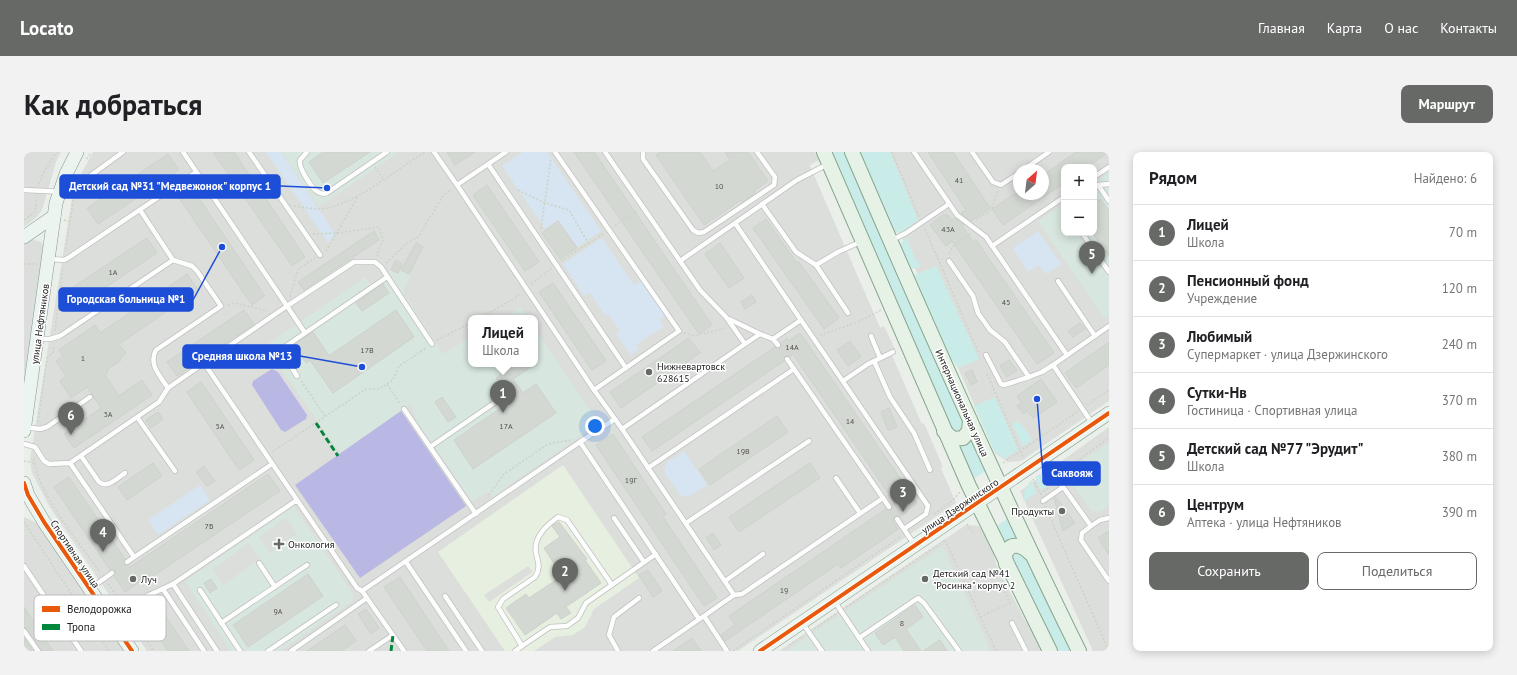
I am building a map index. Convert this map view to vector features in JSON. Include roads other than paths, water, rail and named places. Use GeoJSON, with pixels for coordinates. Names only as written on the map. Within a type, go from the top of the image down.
{"type":"FeatureCollection","features":[{"type":"Feature","properties":{"kind":"main road","name":"Интернациональная улица"},"geometry":{"type":"LineString","coordinates":[[852,152],[890,241],[1030,553],[1079,651]]}},
{"type":"Feature","properties":{"kind":"main road"},"geometry":{"type":"LineString","coordinates":[[826,158],[977,504],[1048,650]]}},
{"type":"Feature","properties":{"kind":"main road"},"geometry":{"type":"LineString","coordinates":[[944,430],[953,439],[963,438],[969,431],[970,420]]}},
{"type":"Feature","properties":{"kind":"main road"},"geometry":{"type":"LineString","coordinates":[[1006,564],[1005,555],[1009,548],[1013,546],[1022,546],[1030,553]]}},
{"type":"Feature","properties":{"kind":"street","name":"улица Нефтяников"},"geometry":{"type":"LineString","coordinates":[[29,429],[26,402],[38,338],[54,216],[59,192],[77,152]]}},
{"type":"Feature","properties":{"kind":"street"},"geometry":{"type":"LineString","coordinates":[[25,237],[54,216]]}},
{"type":"Feature","properties":{"kind":"street"},"geometry":{"type":"LineString","coordinates":[[25,237],[39,236],[46,241],[49,254]]}},
{"type":"Feature","properties":{"kind":"street","name":"улица Дзержинского"},"geometry":{"type":"LineString","coordinates":[[760,651],[806,627],[837,606],[916,546],[1109,413]]}},
{"type":"Feature","properties":{"kind":"street","name":"Спортивная улица"},"geometry":{"type":"LineString","coordinates":[[24,483],[28,495],[44,522],[93,595]]}},
{"type":"Feature","properties":{"kind":"street"},"geometry":{"type":"LineString","coordinates":[[24,510],[44,522]]}},
{"type":"Feature","properties":{"kind":"street","name":"Спортивная улица"},"geometry":{"type":"LineString","coordinates":[[125,641],[132,651]]}},
{"type":"Feature","properties":{"kind":"lane"},"geometry":{"type":"LineString","coordinates":[[24,190],[59,192],[72,190],[123,152]]}},
{"type":"Feature","properties":{"kind":"lane"},"geometry":{"type":"LineString","coordinates":[[183,152],[305,333]]}},
{"type":"Feature","properties":{"kind":"lane"},"geometry":{"type":"LineString","coordinates":[[249,152],[320,255]]}},
{"type":"Feature","properties":{"kind":"lane"},"geometry":{"type":"LineString","coordinates":[[307,152],[300,160],[300,167],[316,190],[323,194],[327,193],[387,152]]}},
{"type":"Feature","properties":{"kind":"lane"},"geometry":{"type":"LineString","coordinates":[[434,152],[734,595]]}},
{"type":"Feature","properties":{"kind":"lane"},"geometry":{"type":"LineString","coordinates":[[457,185],[506,152]]}},
{"type":"Feature","properties":{"kind":"lane"},"geometry":{"type":"LineString","coordinates":[[555,152],[679,330],[594,390]]}},
{"type":"Feature","properties":{"kind":"lane"},"geometry":{"type":"LineString","coordinates":[[605,152],[700,290],[726,317],[744,344]]}},
{"type":"Feature","properties":{"kind":"lane"},"geometry":{"type":"LineString","coordinates":[[643,152],[643,159],[693,230],[698,233],[704,232],[774,185],[775,177],[757,152]]}},
{"type":"Feature","properties":{"kind":"lane"},"geometry":{"type":"LineString","coordinates":[[914,152],[957,215],[983,234],[1067,355]]}},
{"type":"Feature","properties":{"kind":"lane"},"geometry":{"type":"LineString","coordinates":[[972,152],[993,182],[1001,185],[1013,176]]}},
{"type":"Feature","properties":{"kind":"lane"},"geometry":{"type":"LineString","coordinates":[[1032,164],[1049,152]]}},
{"type":"Feature","properties":{"kind":"lane"},"geometry":{"type":"LineString","coordinates":[[680,261],[806,174],[826,158]]}},
{"type":"Feature","properties":{"kind":"lane"},"geometry":{"type":"LineString","coordinates":[[488,164],[626,368]]}},
{"type":"Feature","properties":{"kind":"lane"},"geometry":{"type":"LineString","coordinates":[[1097,175],[1109,167]]}},
{"type":"Feature","properties":{"kind":"lane"},"geometry":{"type":"LineString","coordinates":[[49,254],[64,260],[196,172]]}},
{"type":"Feature","properties":{"kind":"lane"},"geometry":{"type":"LineString","coordinates":[[1097,187],[1109,184]]}},
{"type":"Feature","properties":{"kind":"lane"},"geometry":{"type":"LineString","coordinates":[[1097,188],[1109,201]]}},
{"type":"Feature","properties":{"kind":"lane"},"geometry":{"type":"LineString","coordinates":[[992,246],[1061,199]]}},
{"type":"Feature","properties":{"kind":"lane"},"geometry":{"type":"LineString","coordinates":[[762,204],[796,252],[816,265],[848,313]]}},
{"type":"Feature","properties":{"kind":"lane"},"geometry":{"type":"LineString","coordinates":[[890,241],[901,236],[949,204]]}},
{"type":"Feature","properties":{"kind":"lane"},"geometry":{"type":"LineString","coordinates":[[140,210],[174,260],[192,266],[221,306],[156,350],[153,361],[154,367],[168,388]]}},
{"type":"Feature","properties":{"kind":"lane"},"geometry":{"type":"LineString","coordinates":[[735,223],[928,506],[926,514],[906,531]]}},
{"type":"Feature","properties":{"kind":"lane"},"geometry":{"type":"LineString","coordinates":[[1084,236],[1109,272]]}},
{"type":"Feature","properties":{"kind":"lane"},"geometry":{"type":"LineString","coordinates":[[816,265],[838,252],[863,241]]}},
{"type":"Feature","properties":{"kind":"lane"},"geometry":{"type":"LineString","coordinates":[[38,338],[55,338],[174,260]]}},
{"type":"Feature","properties":{"kind":"lane"},"geometry":{"type":"LineString","coordinates":[[948,260],[973,296],[978,313],[990,330],[1005,342],[1029,377]]}},
{"type":"Feature","properties":{"kind":"lane"},"geometry":{"type":"LineString","coordinates":[[24,444],[35,447],[44,461],[49,464],[70,463],[158,402],[168,388],[354,262],[375,262],[382,266],[387,277],[432,344]]}},
{"type":"Feature","properties":{"kind":"lane"},"geometry":{"type":"LineString","coordinates":[[297,376],[284,355],[283,349],[387,277]]}},
{"type":"Feature","properties":{"kind":"lane"},"geometry":{"type":"LineString","coordinates":[[1058,280],[1095,336]]}},
{"type":"Feature","properties":{"kind":"lane"},"geometry":{"type":"LineString","coordinates":[[726,317],[738,324],[774,339],[778,345]]}},
{"type":"Feature","properties":{"kind":"lane"},"geometry":{"type":"LineString","coordinates":[[774,339],[801,320]]}},
{"type":"Feature","properties":{"kind":"lane"},"geometry":{"type":"LineString","coordinates":[[986,355],[1000,384],[1004,385],[1042,372],[1109,326]]}},
{"type":"Feature","properties":{"kind":"lane"},"geometry":{"type":"LineString","coordinates":[[622,429],[760,334]]}},
{"type":"Feature","properties":{"kind":"lane"},"geometry":{"type":"LineString","coordinates":[[871,336],[880,358]]}},
{"type":"Feature","properties":{"kind":"lane"},"geometry":{"type":"LineString","coordinates":[[843,381],[874,361],[893,352]]}},
{"type":"Feature","properties":{"kind":"lane"},"geometry":{"type":"LineString","coordinates":[[787,358],[889,507]]}},
{"type":"Feature","properties":{"kind":"lane"},"geometry":{"type":"LineString","coordinates":[[874,361],[890,397],[914,433],[930,470]]}},
{"type":"Feature","properties":{"kind":"lane"},"geometry":{"type":"LineString","coordinates":[[204,363],[357,588],[368,598],[404,651]]}},
{"type":"Feature","properties":{"kind":"lane"},"geometry":{"type":"LineString","coordinates":[[1052,365],[1092,424]]}},
{"type":"Feature","properties":{"kind":"lane"},"geometry":{"type":"LineString","coordinates":[[648,468],[794,369]]}},
{"type":"Feature","properties":{"kind":"lane"},"geometry":{"type":"LineString","coordinates":[[29,429],[47,427],[90,397]]}},
{"type":"Feature","properties":{"kind":"lane"},"geometry":{"type":"LineString","coordinates":[[430,447],[503,397]]}},
{"type":"Feature","properties":{"kind":"lane"},"geometry":{"type":"LineString","coordinates":[[404,409],[476,514]]}},
{"type":"Feature","properties":{"kind":"lane"},"geometry":{"type":"LineString","coordinates":[[137,417],[174,471]]}},
{"type":"Feature","properties":{"kind":"lane"},"geometry":{"type":"LineString","coordinates":[[362,591],[615,419]]}},
{"type":"Feature","properties":{"kind":"lane"},"geometry":{"type":"LineString","coordinates":[[686,524],[809,441]]}},
{"type":"Feature","properties":{"kind":"lane"},"geometry":{"type":"LineString","coordinates":[[580,442],[656,554],[727,651]]}},
{"type":"Feature","properties":{"kind":"lane"},"geometry":{"type":"LineString","coordinates":[[80,456],[99,482],[103,485],[107,485],[125,472]]}},
{"type":"Feature","properties":{"kind":"lane"},"geometry":{"type":"LineString","coordinates":[[1044,458],[1091,526]]}},
{"type":"Feature","properties":{"kind":"lane"},"geometry":{"type":"LineString","coordinates":[[70,463],[134,557]]}},
{"type":"Feature","properties":{"kind":"lane"},"geometry":{"type":"LineString","coordinates":[[127,562],[272,464]]}},
{"type":"Feature","properties":{"kind":"lane"},"geometry":{"type":"LineString","coordinates":[[836,478],[860,513]]}},
{"type":"Feature","properties":{"kind":"lane"},"geometry":{"type":"LineString","coordinates":[[1043,501],[1063,487]]}},
{"type":"Feature","properties":{"kind":"lane"},"geometry":{"type":"LineString","coordinates":[[653,651],[734,595],[742,594],[883,498]]}},
{"type":"Feature","properties":{"kind":"lane"},"geometry":{"type":"LineString","coordinates":[[149,595],[173,584],[297,500]]}},
{"type":"Feature","properties":{"kind":"lane"},"geometry":{"type":"LineString","coordinates":[[522,646],[498,607],[502,599],[535,577],[538,573],[539,566],[536,544],[544,528],[551,522],[558,518],[568,520],[612,585]]}},
{"type":"Feature","properties":{"kind":"lane"},"geometry":{"type":"LineString","coordinates":[[614,518],[644,562]]}},
{"type":"Feature","properties":{"kind":"lane"},"geometry":{"type":"LineString","coordinates":[[1109,518],[1100,520],[1082,533],[1081,540],[1109,581]]}},
{"type":"Feature","properties":{"kind":"lane"},"geometry":{"type":"LineString","coordinates":[[897,519],[916,546]]}},
{"type":"Feature","properties":{"kind":"lane"},"geometry":{"type":"LineString","coordinates":[[515,651],[550,627],[567,626],[578,618],[586,602],[656,554]]}},
{"type":"Feature","properties":{"kind":"lane"},"geometry":{"type":"LineString","coordinates":[[725,581],[763,554]]}},
{"type":"Feature","properties":{"kind":"lane"},"geometry":{"type":"LineString","coordinates":[[406,562],[466,651]]}},
{"type":"Feature","properties":{"kind":"lane"},"geometry":{"type":"LineString","coordinates":[[259,563],[275,587]]}},
{"type":"Feature","properties":{"kind":"lane"},"geometry":{"type":"LineString","coordinates":[[221,623],[307,565]]}},
{"type":"Feature","properties":{"kind":"lane"},"geometry":{"type":"LineString","coordinates":[[24,566],[44,595]]}},
{"type":"Feature","properties":{"kind":"lane"},"geometry":{"type":"LineString","coordinates":[[89,589],[112,573]]}},
{"type":"Feature","properties":{"kind":"lane"},"geometry":{"type":"LineString","coordinates":[[173,584],[217,651]]}},
{"type":"Feature","properties":{"kind":"lane"},"geometry":{"type":"LineString","coordinates":[[163,589],[204,651]]}},
{"type":"Feature","properties":{"kind":"lane"},"geometry":{"type":"LineString","coordinates":[[200,590],[240,651]]}},
{"type":"Feature","properties":{"kind":"lane"},"geometry":{"type":"LineString","coordinates":[[445,596],[482,651]]}},
{"type":"Feature","properties":{"kind":"lane"},"geometry":{"type":"LineString","coordinates":[[291,651],[368,598]]}},
{"type":"Feature","properties":{"kind":"lane"},"geometry":{"type":"LineString","coordinates":[[618,651],[609,635],[614,616],[639,598]]}},
{"type":"Feature","properties":{"kind":"lane"},"geometry":{"type":"LineString","coordinates":[[859,638],[918,598],[924,603],[959,651]]}},
{"type":"Feature","properties":{"kind":"lane"},"geometry":{"type":"LineString","coordinates":[[268,651],[336,605]]}},
{"type":"Feature","properties":{"kind":"lane"},"geometry":{"type":"LineString","coordinates":[[837,606],[868,651]]}},
{"type":"Feature","properties":{"kind":"lane"},"geometry":{"type":"LineString","coordinates":[[1012,623],[1026,651]]}},
{"type":"Feature","properties":{"kind":"lane"},"geometry":{"type":"LineString","coordinates":[[806,627],[822,651]]}},
{"type":"Feature","properties":{"kind":"lane"},"geometry":{"type":"LineString","coordinates":[[24,631],[38,651]]}},
{"type":"Feature","properties":{"kind":"lane"},"geometry":{"type":"LineString","coordinates":[[369,651],[393,635]]}},
{"type":"Feature","properties":{"kind":"lane"},"geometry":{"type":"LineString","coordinates":[[75,641],[82,651]]}},
{"type":"Feature","properties":{"kind":"place","name":"Детский сад №31 \"Медвежонок\" корпус 1"},"geometry":{"type":"Point","coordinates":[327,188]}},
{"type":"Feature","properties":{"kind":"place","name":"Городская больница №1"},"geometry":{"type":"Point","coordinates":[222,247]}},
{"type":"Feature","properties":{"kind":"place","name":"Детский сад №77 \"Эрудит\""},"geometry":{"type":"Point","coordinates":[1092,274]}},
{"type":"Feature","properties":{"kind":"place","name":"Средняя школа №13"},"geometry":{"type":"Point","coordinates":[362,367]}},
{"type":"Feature","properties":{"kind":"place","name":"Нижневартовск 628615"},"geometry":{"type":"Point","coordinates":[649,372]}},
{"type":"Feature","properties":{"kind":"place","name":"Саквояж"},"geometry":{"type":"Point","coordinates":[1037,399]}},
{"type":"Feature","properties":{"kind":"place","name":"Лицей"},"geometry":{"type":"Point","coordinates":[503,413]}},
{"type":"Feature","properties":{"kind":"place","name":"Центрум"},"geometry":{"type":"Point","coordinates":[71,435]}},
{"type":"Feature","properties":{"kind":"place","name":"Продукты"},"geometry":{"type":"Point","coordinates":[1062,511]}},
{"type":"Feature","properties":{"kind":"place","name":"Любимый"},"geometry":{"type":"Point","coordinates":[903,512]}},
{"type":"Feature","properties":{"kind":"place","name":"Онкология"},"geometry":{"type":"Point","coordinates":[279,544]}},
{"type":"Feature","properties":{"kind":"place","name":"Сутки-Нв"},"geometry":{"type":"Point","coordinates":[103,552]}},
{"type":"Feature","properties":{"kind":"place","name":"Луч"},"geometry":{"type":"Point","coordinates":[133,579]}},
{"type":"Feature","properties":{"kind":"place","name":"Детский сад №41 \"Росинка\" корпус 2"},"geometry":{"type":"Point","coordinates":[925,579]}},
{"type":"Feature","properties":{"kind":"place","name":"Пенсионный фонд"},"geometry":{"type":"Point","coordinates":[565,591]}}]}
